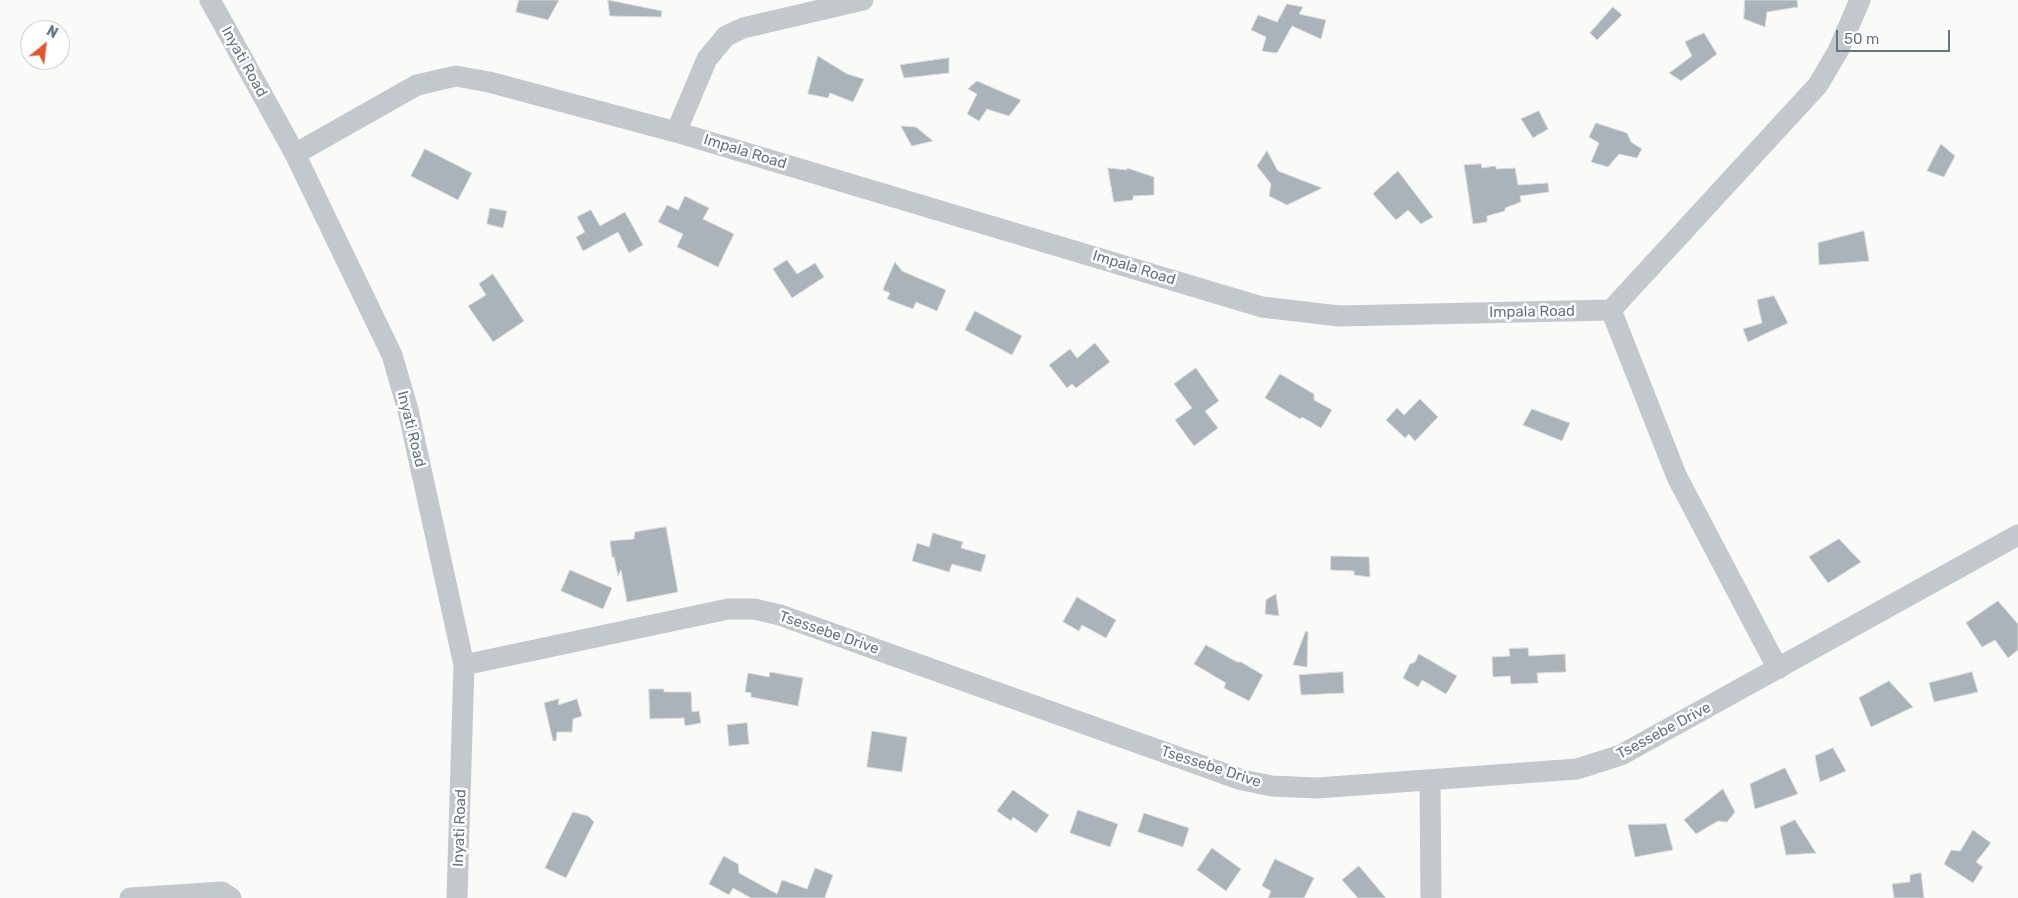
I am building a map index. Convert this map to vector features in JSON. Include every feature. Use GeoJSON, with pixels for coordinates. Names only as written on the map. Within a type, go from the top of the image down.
{"type":"FeatureCollection","features":[{"type":"Feature","properties":{"kind":"street","name":"Inyati Road"},"geometry":{"type":"LineString","coordinates":[[210,0],[295,154],[392,355],[408,410],[464,665],[458,898]]}},
{"type":"Feature","properties":{"kind":"street"},"geometry":{"type":"LineString","coordinates":[[676,132],[707,59],[726,36],[743,28],[863,0]]}},
{"type":"Feature","properties":{"kind":"street"},"geometry":{"type":"LineString","coordinates":[[1778,669],[1677,478],[1611,310],[1818,85],[1838,51],[1860,0]]}},
{"type":"Feature","properties":{"kind":"street","name":"Impala Road"},"geometry":{"type":"LineString","coordinates":[[295,154],[417,85],[456,76],[489,82],[676,132],[1262,306],[1339,316],[1611,310]]}},
{"type":"Feature","properties":{"kind":"street","name":"Tsessebe Drive"},"geometry":{"type":"LineString","coordinates":[[464,665],[728,609],[754,609],[780,615],[1242,780],[1272,786],[1316,788],[1577,769],[1621,755],[2018,535]]}},
{"type":"Feature","properties":{"kind":"street"},"geometry":{"type":"LineString","coordinates":[[1430,780],[1431,898]]}},
{"type":"Feature","properties":{"kind":"street"},"geometry":{"type":"LineString","coordinates":[[130,898],[222,892],[231,898]]}},
{"type":"Feature","properties":{"kind":"building"},"geometry":{"type":"Polygon","coordinates":[[[519,0],[559,0],[548,20],[516,12],[519,0]]]}},
{"type":"Feature","properties":{"kind":"building"},"geometry":{"type":"Polygon","coordinates":[[[608,0],[662,11],[661,17],[610,16],[608,0]]]}},
{"type":"Feature","properties":{"kind":"building"},"geometry":{"type":"Polygon","coordinates":[[[1745,0],[1797,0],[1798,7],[1767,12],[1765,27],[1744,19],[1745,0]]]}},
{"type":"Feature","properties":{"kind":"building"},"geometry":{"type":"Polygon","coordinates":[[[1287,4],[1303,7],[1299,14],[1326,20],[1321,39],[1292,26],[1277,53],[1262,51],[1266,37],[1251,30],[1258,15],[1277,22],[1287,4]]]}},
{"type":"Feature","properties":{"kind":"building"},"geometry":{"type":"Polygon","coordinates":[[[1613,7],[1622,15],[1597,40],[1590,33],[1613,7]]]}},
{"type":"Feature","properties":{"kind":"building"},"geometry":{"type":"Polygon","coordinates":[[[1704,33],[1717,54],[1681,81],[1669,73],[1692,56],[1685,42],[1704,33]]]}},
{"type":"Feature","properties":{"kind":"building"},"geometry":{"type":"Polygon","coordinates":[[[818,56],[847,74],[864,79],[853,102],[830,93],[828,98],[808,94],[818,56]]]}},
{"type":"Feature","properties":{"kind":"building"},"geometry":{"type":"Polygon","coordinates":[[[949,58],[949,73],[904,78],[900,65],[949,58]]]}},
{"type":"Feature","properties":{"kind":"building"},"geometry":{"type":"Polygon","coordinates":[[[977,81],[1021,100],[1009,116],[987,109],[979,121],[967,114],[977,94],[968,89],[977,81]]]}},
{"type":"Feature","properties":{"kind":"building"},"geometry":{"type":"Polygon","coordinates":[[[1539,111],[1548,129],[1533,138],[1521,119],[1539,111]]]}},
{"type":"Feature","properties":{"kind":"building"},"geometry":{"type":"Polygon","coordinates":[[[1596,123],[1627,133],[1631,142],[1642,149],[1637,158],[1619,154],[1608,167],[1591,162],[1599,143],[1589,137],[1596,123]]]}},
{"type":"Feature","properties":{"kind":"building"},"geometry":{"type":"Polygon","coordinates":[[[901,126],[916,127],[933,141],[912,146],[901,126]]]}},
{"type":"Feature","properties":{"kind":"building"},"geometry":{"type":"Polygon","coordinates":[[[1941,144],[1955,156],[1944,177],[1927,171],[1941,144]]]}},
{"type":"Feature","properties":{"kind":"building"},"geometry":{"type":"Polygon","coordinates":[[[425,149],[472,173],[458,200],[411,176],[425,149]]]}},
{"type":"Feature","properties":{"kind":"building"},"geometry":{"type":"Polygon","coordinates":[[[1267,151],[1278,171],[1322,188],[1287,205],[1269,196],[1271,184],[1257,166],[1267,151]]]}},
{"type":"Feature","properties":{"kind":"building"},"geometry":{"type":"Polygon","coordinates":[[[1481,164],[1482,168],[1496,166],[1496,169],[1515,168],[1518,185],[1548,183],[1549,192],[1520,196],[1521,202],[1505,208],[1505,211],[1487,216],[1487,222],[1473,224],[1464,165],[1481,164]]]}},
{"type":"Feature","properties":{"kind":"building"},"geometry":{"type":"Polygon","coordinates":[[[1108,168],[1127,170],[1127,168],[1154,177],[1154,195],[1133,196],[1133,200],[1114,202],[1108,168]]]}},
{"type":"Feature","properties":{"kind":"building"},"geometry":{"type":"Polygon","coordinates":[[[1398,171],[1433,217],[1421,224],[1408,210],[1396,220],[1373,194],[1398,171]]]}},
{"type":"Feature","properties":{"kind":"building"},"geometry":{"type":"Polygon","coordinates":[[[685,196],[709,208],[703,219],[734,234],[718,267],[677,247],[683,234],[658,222],[667,205],[678,210],[685,196]]]}},
{"type":"Feature","properties":{"kind":"building"},"geometry":{"type":"Polygon","coordinates":[[[490,208],[507,211],[503,228],[487,224],[490,208]]]}},
{"type":"Feature","properties":{"kind":"building"},"geometry":{"type":"Polygon","coordinates":[[[591,210],[600,226],[625,212],[643,245],[629,253],[618,232],[583,251],[576,237],[585,232],[577,217],[591,210]]]}},
{"type":"Feature","properties":{"kind":"building"},"geometry":{"type":"Polygon","coordinates":[[[1864,231],[1869,261],[1819,265],[1818,243],[1864,231]]]}},
{"type":"Feature","properties":{"kind":"building"},"geometry":{"type":"Polygon","coordinates":[[[787,260],[797,274],[815,263],[824,277],[792,298],[773,269],[787,260]]]}},
{"type":"Feature","properties":{"kind":"building"},"geometry":{"type":"Polygon","coordinates":[[[895,262],[902,271],[946,290],[937,311],[916,302],[913,309],[887,299],[890,293],[883,290],[895,262]]]}},
{"type":"Feature","properties":{"kind":"building"},"geometry":{"type":"Polygon","coordinates":[[[493,274],[524,321],[493,342],[468,306],[486,295],[479,284],[493,274]]]}},
{"type":"Feature","properties":{"kind":"building"},"geometry":{"type":"Polygon","coordinates":[[[1774,296],[1788,323],[1748,342],[1743,329],[1762,323],[1757,300],[1774,296]]]}},
{"type":"Feature","properties":{"kind":"building"},"geometry":{"type":"Polygon","coordinates":[[[975,311],[1022,336],[1012,355],[965,330],[975,311]]]}},
{"type":"Feature","properties":{"kind":"building"},"geometry":{"type":"Polygon","coordinates":[[[1095,343],[1110,362],[1076,388],[1072,384],[1067,388],[1049,365],[1070,349],[1077,358],[1095,343]]]}},
{"type":"Feature","properties":{"kind":"building"},"geometry":{"type":"Polygon","coordinates":[[[1196,368],[1219,401],[1205,411],[1218,428],[1194,446],[1175,420],[1192,408],[1174,384],[1196,368]]]}},
{"type":"Feature","properties":{"kind":"building"},"geometry":{"type":"Polygon","coordinates":[[[1280,374],[1314,394],[1314,400],[1332,410],[1321,428],[1302,417],[1300,419],[1265,398],[1280,374]]]}},
{"type":"Feature","properties":{"kind":"building"},"geometry":{"type":"Polygon","coordinates":[[[1420,399],[1438,417],[1415,441],[1409,434],[1405,438],[1386,420],[1397,408],[1404,415],[1420,399]]]}},
{"type":"Feature","properties":{"kind":"building"},"geometry":{"type":"Polygon","coordinates":[[[1532,409],[1570,423],[1562,441],[1523,425],[1532,409]]]}},
{"type":"Feature","properties":{"kind":"building"},"geometry":{"type":"Polygon","coordinates":[[[666,527],[678,592],[627,602],[621,570],[618,576],[614,557],[612,557],[610,541],[634,539],[635,532],[666,527]]]}},
{"type":"Feature","properties":{"kind":"building"},"geometry":{"type":"Polygon","coordinates":[[[933,533],[963,542],[961,548],[986,555],[981,572],[952,564],[949,572],[912,561],[917,543],[929,547],[933,533]]]}},
{"type":"Feature","properties":{"kind":"building"},"geometry":{"type":"Polygon","coordinates":[[[1839,539],[1861,562],[1828,583],[1809,557],[1839,539]]]}},
{"type":"Feature","properties":{"kind":"building"},"geometry":{"type":"Polygon","coordinates":[[[1331,556],[1369,557],[1370,577],[1354,575],[1354,571],[1331,570],[1331,556]]]}},
{"type":"Feature","properties":{"kind":"building"},"geometry":{"type":"Polygon","coordinates":[[[570,570],[612,588],[603,609],[561,591],[570,570]]]}},
{"type":"Feature","properties":{"kind":"building"},"geometry":{"type":"Polygon","coordinates":[[[1276,594],[1279,616],[1265,614],[1266,600],[1276,594]]]}},
{"type":"Feature","properties":{"kind":"building"},"geometry":{"type":"Polygon","coordinates":[[[1077,597],[1116,620],[1106,638],[1082,625],[1079,631],[1063,622],[1077,597]]]}},
{"type":"Feature","properties":{"kind":"building"},"geometry":{"type":"Polygon","coordinates":[[[1998,601],[2018,624],[2018,650],[2008,658],[1995,640],[1982,647],[1966,623],[1998,601]]]}},
{"type":"Feature","properties":{"kind":"building"},"geometry":{"type":"Polygon","coordinates":[[[1306,631],[1308,632],[1307,667],[1293,665],[1306,631]]]}},
{"type":"Feature","properties":{"kind":"building"},"geometry":{"type":"Polygon","coordinates":[[[1206,645],[1263,675],[1249,701],[1224,688],[1226,683],[1194,664],[1206,645]]]}},
{"type":"Feature","properties":{"kind":"building"},"geometry":{"type":"Polygon","coordinates":[[[1528,648],[1529,656],[1565,654],[1566,672],[1537,673],[1538,683],[1511,684],[1510,676],[1493,677],[1492,657],[1510,656],[1509,649],[1528,648]]]}},
{"type":"Feature","properties":{"kind":"building"},"geometry":{"type":"Polygon","coordinates":[[[1419,654],[1457,676],[1446,694],[1422,680],[1418,687],[1403,678],[1410,664],[1415,662],[1419,654]]]}},
{"type":"Feature","properties":{"kind":"building"},"geometry":{"type":"Polygon","coordinates":[[[770,672],[803,678],[798,706],[751,697],[751,693],[745,692],[748,673],[769,677],[770,672]]]}},
{"type":"Feature","properties":{"kind":"building"},"geometry":{"type":"Polygon","coordinates":[[[1343,672],[1344,693],[1301,695],[1299,675],[1343,672]]]}},
{"type":"Feature","properties":{"kind":"building"},"geometry":{"type":"Polygon","coordinates":[[[1972,672],[1978,692],[1934,702],[1929,683],[1972,672]]]}},
{"type":"Feature","properties":{"kind":"building"},"geometry":{"type":"Polygon","coordinates":[[[1889,681],[1913,707],[1871,727],[1859,698],[1889,681]]]}},
{"type":"Feature","properties":{"kind":"building"},"geometry":{"type":"Polygon","coordinates":[[[649,689],[664,689],[664,692],[691,692],[692,712],[699,711],[701,723],[685,726],[684,718],[650,719],[649,689]]]}},
{"type":"Feature","properties":{"kind":"building"},"geometry":{"type":"Polygon","coordinates":[[[559,699],[558,705],[577,699],[582,716],[573,719],[572,732],[557,732],[556,741],[553,741],[544,703],[559,699]]]}},
{"type":"Feature","properties":{"kind":"building"},"geometry":{"type":"Polygon","coordinates":[[[747,723],[749,744],[729,746],[727,725],[747,723]]]}},
{"type":"Feature","properties":{"kind":"building"},"geometry":{"type":"Polygon","coordinates":[[[872,731],[907,737],[902,772],[867,767],[872,731]]]}},
{"type":"Feature","properties":{"kind":"building"},"geometry":{"type":"Polygon","coordinates":[[[1833,748],[1846,771],[1820,782],[1815,756],[1833,748]]]}},
{"type":"Feature","properties":{"kind":"building"},"geometry":{"type":"Polygon","coordinates":[[[1785,768],[1798,794],[1755,809],[1750,784],[1785,768]]]}},
{"type":"Feature","properties":{"kind":"building"},"geometry":{"type":"Polygon","coordinates":[[[1723,789],[1735,812],[1727,822],[1718,821],[1696,834],[1684,820],[1723,789]]]}},
{"type":"Feature","properties":{"kind":"building"},"geometry":{"type":"Polygon","coordinates":[[[1013,790],[1049,815],[1036,833],[1013,817],[1011,821],[997,811],[1013,790]]]}},
{"type":"Feature","properties":{"kind":"building"},"geometry":{"type":"Polygon","coordinates":[[[1078,810],[1118,824],[1110,847],[1070,833],[1078,810]]]}},
{"type":"Feature","properties":{"kind":"building"},"geometry":{"type":"Polygon","coordinates":[[[573,812],[588,816],[594,822],[566,878],[545,868],[573,812]]]}},
{"type":"Feature","properties":{"kind":"building"},"geometry":{"type":"Polygon","coordinates":[[[1144,813],[1189,828],[1183,847],[1138,832],[1144,813]]]}},
{"type":"Feature","properties":{"kind":"building"},"geometry":{"type":"Polygon","coordinates":[[[1795,820],[1816,853],[1786,855],[1780,827],[1795,820]]]}},
{"type":"Feature","properties":{"kind":"building"},"geometry":{"type":"Polygon","coordinates":[[[1666,824],[1673,850],[1635,857],[1628,825],[1666,824]]]}},
{"type":"Feature","properties":{"kind":"building"},"geometry":{"type":"Polygon","coordinates":[[[1973,830],[1991,843],[1976,862],[1983,867],[1973,883],[1944,864],[1951,850],[1960,851],[1973,830]]]}},
{"type":"Feature","properties":{"kind":"building"},"geometry":{"type":"Polygon","coordinates":[[[1212,848],[1241,869],[1226,891],[1197,870],[1212,848]]]}},
{"type":"Feature","properties":{"kind":"building"},"geometry":{"type":"Polygon","coordinates":[[[724,856],[738,864],[739,873],[777,894],[782,880],[807,889],[815,868],[833,875],[826,898],[751,898],[733,888],[729,895],[709,884],[724,856]]]}},
{"type":"Feature","properties":{"kind":"building"},"geometry":{"type":"Polygon","coordinates":[[[1275,859],[1314,878],[1304,898],[1268,898],[1271,891],[1262,886],[1275,859]]]}},
{"type":"Feature","properties":{"kind":"building"},"geometry":{"type":"Polygon","coordinates":[[[1359,866],[1386,898],[1358,898],[1342,880],[1359,866]]]}},
{"type":"Feature","properties":{"kind":"building"},"geometry":{"type":"Polygon","coordinates":[[[1921,873],[1924,898],[1894,898],[1892,884],[1910,882],[1910,875],[1921,873]]]}}]}
